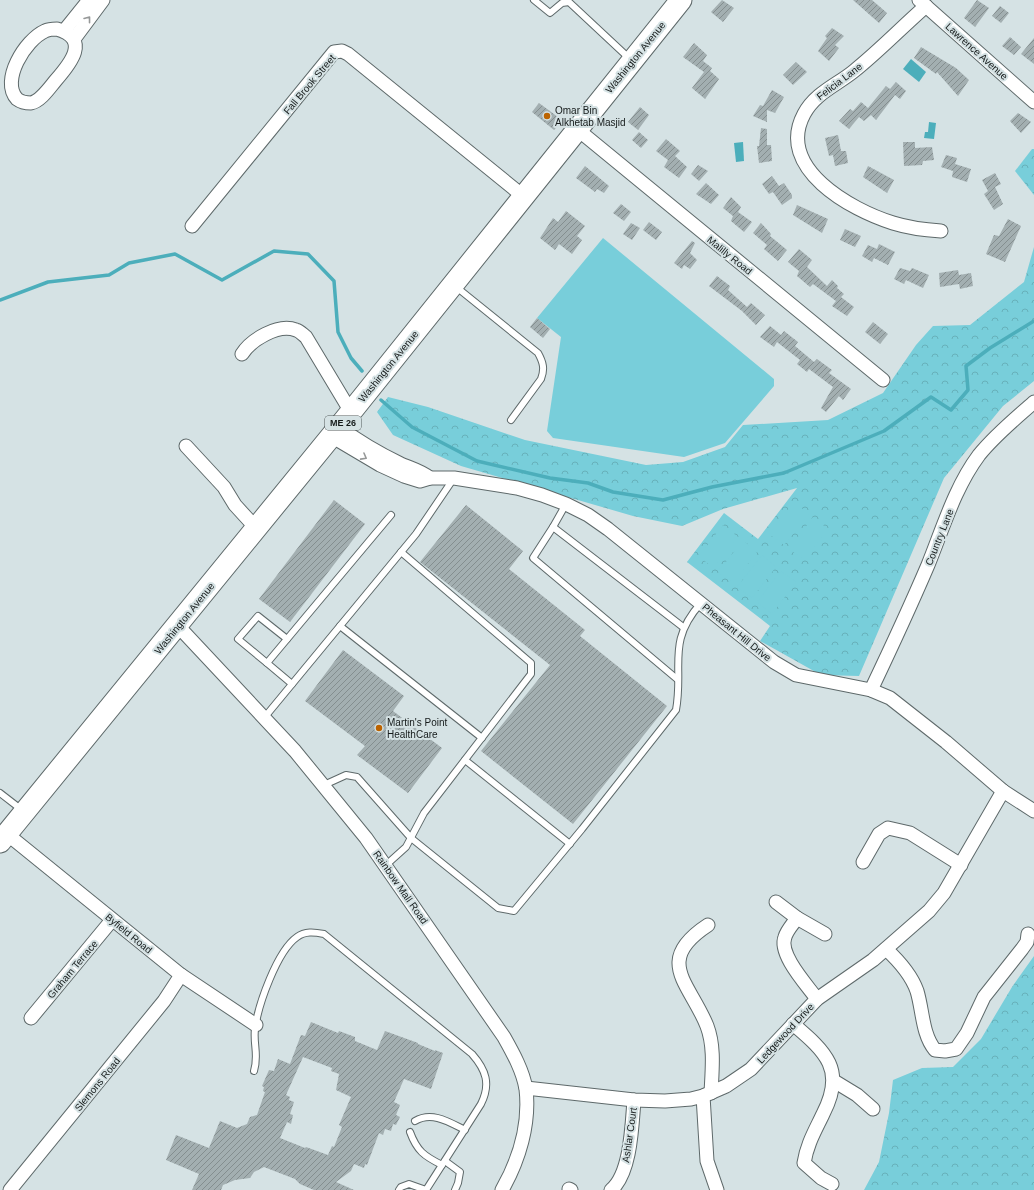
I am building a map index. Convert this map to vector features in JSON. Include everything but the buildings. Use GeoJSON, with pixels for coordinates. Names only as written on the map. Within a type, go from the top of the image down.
{"type":"FeatureCollection","features":[{"type":"Feature","properties":{"kind":"main road","name":"Washington Avenue"},"geometry":{"type":"LineString","coordinates":[[3,838],[341,425],[681,0]]}},
{"type":"Feature","properties":{"kind":"street"},"geometry":{"type":"LineString","coordinates":[[69,35],[89,0]]}},
{"type":"Feature","properties":{"kind":"street"},"geometry":{"type":"LineString","coordinates":[[69,35],[104,0]]}},
{"type":"Feature","properties":{"kind":"street","name":"Lawrence Avenue"},"geometry":{"type":"LineString","coordinates":[[922,3],[1034,102]]}},
{"type":"Feature","properties":{"kind":"street","name":"Felicia Lane"},"geometry":{"type":"LineString","coordinates":[[922,3],[854,72],[816,98],[804,114],[798,133],[799,152],[808,171],[825,187],[845,201],[892,223],[917,229],[941,231]]}},
{"type":"Feature","properties":{"kind":"street"},"geometry":{"type":"LineString","coordinates":[[57,29],[69,35],[76,47],[69,65],[42,96],[32,103],[22,102],[12,96],[7,89],[5,78],[7,69],[15,58],[36,37],[47,30],[57,29]]}},
{"type":"Feature","properties":{"kind":"street","name":"Fall Brook Street"},"geometry":{"type":"LineString","coordinates":[[192,226],[334,52],[342,51],[348,54],[523,196]]}},
{"type":"Feature","properties":{"kind":"street","name":"Malilly Road"},"geometry":{"type":"LineString","coordinates":[[577,129],[884,380]]}},
{"type":"Feature","properties":{"kind":"street"},"geometry":{"type":"LineString","coordinates":[[242,354],[247,347],[264,335],[282,329],[296,330],[306,337],[341,425]]}},
{"type":"Feature","properties":{"kind":"street","name":"Country Lane"},"geometry":{"type":"LineString","coordinates":[[871,690],[905,621],[950,510],[967,474],[993,439],[1034,402]]}},
{"type":"Feature","properties":{"kind":"street","name":"Pheasant Hill Drive"},"geometry":{"type":"LineString","coordinates":[[341,425],[353,451],[392,471],[420,481],[430,478],[454,478],[516,488],[542,495],[566,504],[588,515],[608,529],[774,662],[796,675],[871,690],[890,698],[1003,791],[1034,811]]}},
{"type":"Feature","properties":{"kind":"street"},"geometry":{"type":"LineString","coordinates":[[186,446],[224,487],[235,505],[256,528]]}},
{"type":"Feature","properties":{"kind":"street","name":"Rainbow Mall Road"},"geometry":{"type":"LineString","coordinates":[[178,626],[264,718],[324,786],[386,865],[504,1037],[514,1056],[526,1088],[523,1137],[518,1157],[502,1190]]}},
{"type":"Feature","properties":{"kind":"street","name":"Ledgewood Drive"},"geometry":{"type":"LineString","coordinates":[[526,1088],[634,1100],[677,1101],[707,1095],[751,1069],[817,999],[873,960],[929,911],[944,893],[1003,791]]}},
{"type":"Feature","properties":{"kind":"street"},"geometry":{"type":"LineString","coordinates":[[863,862],[879,834],[888,828],[910,833],[961,865]]}},
{"type":"Feature","properties":{"kind":"street","name":"Byfield Road"},"geometry":{"type":"LineString","coordinates":[[3,838],[112,920],[181,975],[256,1025]]}},
{"type":"Feature","properties":{"kind":"street"},"geometry":{"type":"LineString","coordinates":[[776,902],[797,918],[825,934]]}},
{"type":"Feature","properties":{"kind":"street"},"geometry":{"type":"LineString","coordinates":[[797,918],[784,938],[785,949],[788,959],[817,999]]}},
{"type":"Feature","properties":{"kind":"street","name":"Graham Terrace"},"geometry":{"type":"LineString","coordinates":[[32,1018],[112,920]]}},
{"type":"Feature","properties":{"kind":"street"},"geometry":{"type":"LineString","coordinates":[[708,925],[688,941],[679,958],[678,970],[707,1027],[711,1046],[712,1074],[707,1095],[707,1161],[717,1190]]}},
{"type":"Feature","properties":{"kind":"street"},"geometry":{"type":"LineString","coordinates":[[886,949],[901,963],[917,990],[927,1041],[935,1050],[945,1051],[956,1049],[967,1033],[984,997],[1027,942],[1028,934]]}},
{"type":"Feature","properties":{"kind":"street","name":"Slemons Road"},"geometry":{"type":"LineString","coordinates":[[10,1190],[164,1001],[181,975]]}},
{"type":"Feature","properties":{"kind":"street"},"geometry":{"type":"LineString","coordinates":[[793,1024],[818,1046],[824,1055],[834,1081],[828,1103],[806,1149],[804,1163],[821,1178],[832,1184]]}},
{"type":"Feature","properties":{"kind":"street"},"geometry":{"type":"LineString","coordinates":[[834,1081],[856,1095],[873,1109]]}},
{"type":"Feature","properties":{"kind":"street","name":"Ashlar Court"},"geometry":{"type":"LineString","coordinates":[[611,1190],[620,1179],[624,1167],[634,1100]]}},
{"type":"Feature","properties":{"kind":"lane"},"geometry":{"type":"LineString","coordinates":[[534,0],[550,13],[562,3],[569,2],[632,60]]}},
{"type":"Feature","properties":{"kind":"lane"},"geometry":{"type":"LineString","coordinates":[[453,285],[538,353],[542,361],[543,373],[541,379],[511,420]]}},
{"type":"Feature","properties":{"kind":"lane"},"geometry":{"type":"LineString","coordinates":[[264,718],[416,534],[454,478]]}},
{"type":"Feature","properties":{"kind":"lane"},"geometry":{"type":"LineString","coordinates":[[566,504],[533,558],[677,679]]}},
{"type":"Feature","properties":{"kind":"lane"},"geometry":{"type":"LineString","coordinates":[[267,663],[392,515]]}},
{"type":"Feature","properties":{"kind":"lane"},"geometry":{"type":"LineString","coordinates":[[553,527],[683,627]]}},
{"type":"Feature","properties":{"kind":"lane"},"geometry":{"type":"LineString","coordinates":[[386,865],[406,846],[424,813],[531,674],[531,664],[401,552]]}},
{"type":"Feature","properties":{"kind":"lane"},"geometry":{"type":"LineString","coordinates":[[324,786],[346,774],[358,777],[411,838],[498,908],[514,911],[570,844],[676,710],[678,697],[678,648],[683,627],[691,614],[701,603]]}},
{"type":"Feature","properties":{"kind":"lane"},"geometry":{"type":"LineString","coordinates":[[287,639],[258,616],[238,639],[292,684]]}},
{"type":"Feature","properties":{"kind":"lane"},"geometry":{"type":"LineString","coordinates":[[340,626],[482,738]]}},
{"type":"Feature","properties":{"kind":"lane"},"geometry":{"type":"LineString","coordinates":[[464,760],[570,844]]}},
{"type":"Feature","properties":{"kind":"lane"},"geometry":{"type":"LineString","coordinates":[[0,793],[24,812]]}},
{"type":"Feature","properties":{"kind":"lane"},"geometry":{"type":"LineString","coordinates":[[254,1071],[257,1061],[256,1025],[264,992],[277,964],[288,946],[297,937],[311,932],[324,934],[472,1054],[480,1063],[485,1073],[487,1084],[486,1095],[426,1190],[409,1184],[401,1187],[399,1190]]}},
{"type":"Feature","properties":{"kind":"lane"},"geometry":{"type":"LineString","coordinates":[[415,1121],[420,1118],[432,1116],[443,1119],[465,1130]]}},
{"type":"Feature","properties":{"kind":"lane"},"geometry":{"type":"LineString","coordinates":[[410,1132],[419,1151],[427,1158],[444,1163],[460,1172],[458,1184],[455,1190]]}},
{"type":"Feature","properties":{"kind":"green space"},"geometry":{"type":"Polygon","coordinates":[[[1032,149],[1034,149],[1034,195],[1015,171],[1032,149]]]}},
{"type":"Feature","properties":{"kind":"green space"},"geometry":{"type":"Polygon","coordinates":[[[603,238],[774,379],[774,386],[725,443],[684,457],[553,438],[547,431],[561,337],[537,318],[603,238]]]}},
{"type":"Feature","properties":{"kind":"green space"},"geometry":{"type":"Polygon","coordinates":[[[1034,247],[1034,381],[1003,406],[944,478],[859,676],[821,675],[760,641],[770,626],[687,562],[724,513],[758,539],[797,488],[723,509],[682,526],[633,516],[461,466],[393,435],[377,412],[388,397],[428,407],[525,440],[646,465],[683,462],[725,447],[743,425],[828,420],[883,393],[916,345],[933,326],[970,325],[1024,282],[1034,247]]]}},
{"type":"Feature","properties":{"kind":"green space"},"geometry":{"type":"Polygon","coordinates":[[[794,502],[809,514],[784,545],[769,534],[794,502]]]}},
{"type":"Feature","properties":{"kind":"green space"},"geometry":{"type":"Polygon","coordinates":[[[813,517],[828,529],[804,560],[789,549],[813,517]]]}},
{"type":"Feature","properties":{"kind":"green space"},"geometry":{"type":"Polygon","coordinates":[[[723,525],[738,537],[713,568],[699,556],[723,525]]]}},
{"type":"Feature","properties":{"kind":"green space"},"geometry":{"type":"Polygon","coordinates":[[[743,540],[757,552],[733,583],[718,572],[743,540]]]}},
{"type":"Feature","properties":{"kind":"green space"},"geometry":{"type":"Polygon","coordinates":[[[762,555],[776,567],[752,598],[737,587],[762,555]]]}},
{"type":"Feature","properties":{"kind":"green space"},"geometry":{"type":"Polygon","coordinates":[[[781,571],[796,582],[772,614],[757,602],[781,571]]]}},
{"type":"Feature","properties":{"kind":"green space"},"geometry":{"type":"Polygon","coordinates":[[[1034,956],[1034,1190],[864,1190],[879,1162],[889,1113],[893,1080],[922,1068],[953,1067],[981,1039],[1012,987],[1034,956]]]}},
{"type":"Feature","properties":{"kind":"shaded area"},"geometry":{"type":"Polygon","coordinates":[[[911,59],[926,72],[919,82],[903,69],[911,59]]]}},
{"type":"Feature","properties":{"kind":"shaded area"},"geometry":{"type":"Polygon","coordinates":[[[929,122],[936,123],[934,139],[924,138],[925,132],[928,132],[929,122]]]}},
{"type":"Feature","properties":{"kind":"shaded area"},"geometry":{"type":"Polygon","coordinates":[[[743,142],[744,161],[736,162],[734,143],[743,142]]]}},
{"type":"Feature","properties":{"kind":"waterway"},"geometry":{"type":"LineString","coordinates":[[0,300],[48,282],[109,275],[129,263],[175,254],[222,280],[274,251],[308,254],[334,281],[338,332],[351,358],[362,371]]}},
{"type":"Feature","properties":{"kind":"waterway"},"geometry":{"type":"LineString","coordinates":[[381,400],[412,427],[477,461],[550,478],[588,483],[613,492],[663,500],[712,487],[784,473],[884,431],[931,397],[951,410],[968,390],[966,366],[990,348],[1034,321]]}},
{"type":"Feature","properties":{"kind":"place","name":"Omar Bin Alkhetab Masjid"},"geometry":{"type":"Point","coordinates":[547,116]}},
{"type":"Feature","properties":{"kind":"place","name":"Martin's Point HealthCare"},"geometry":{"type":"Point","coordinates":[379,728]}}]}
